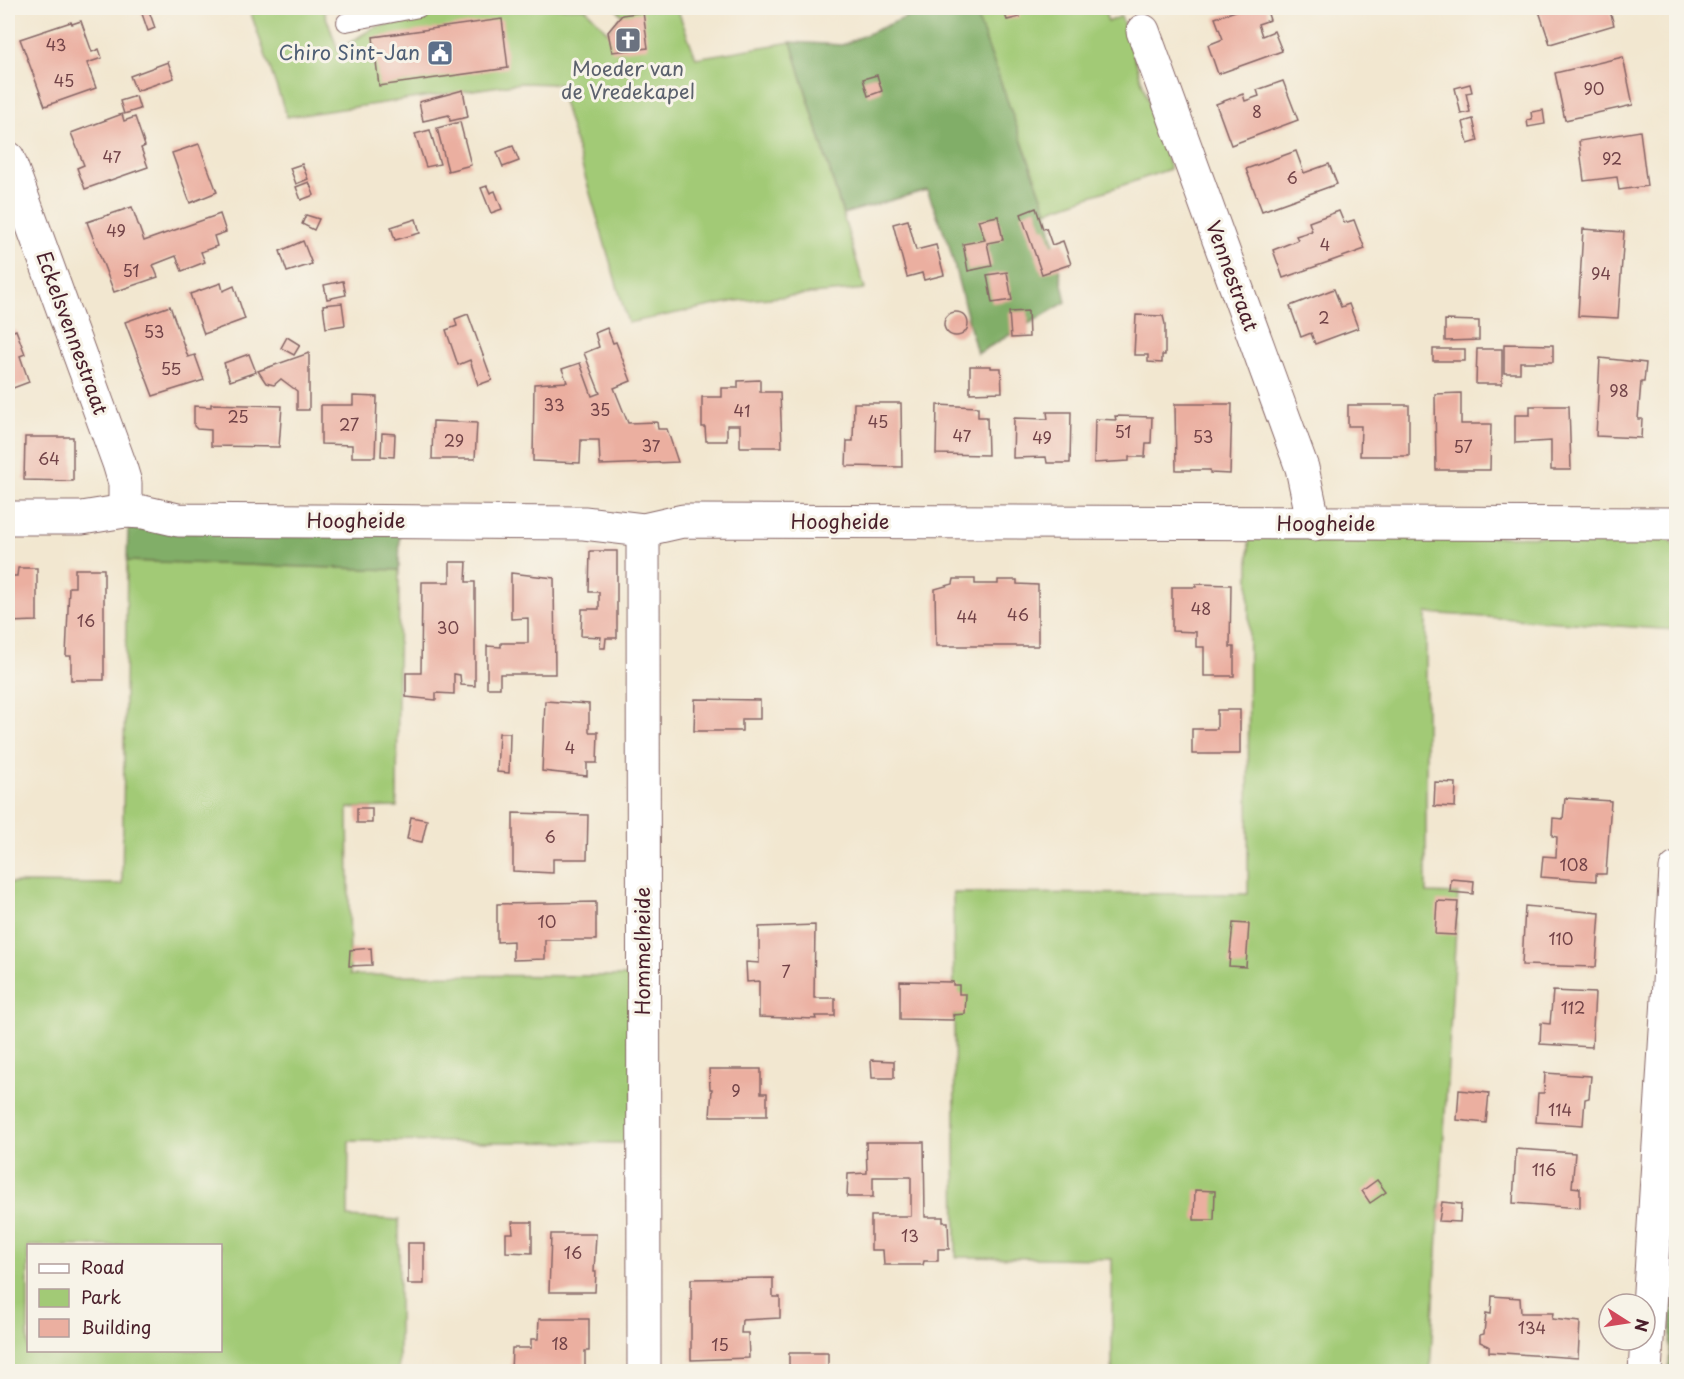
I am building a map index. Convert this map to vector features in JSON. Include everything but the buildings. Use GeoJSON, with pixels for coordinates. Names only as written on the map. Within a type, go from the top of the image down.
{"type":"FeatureCollection","features":[{"type":"Feature","properties":{"kind":"street","name":"Vennestraat"},"geometry":{"type":"LineString","coordinates":[[1143,31],[1302,468],[1314,524]]}},
{"type":"Feature","properties":{"kind":"street","name":"Eckelsvennestraat"},"geometry":{"type":"LineString","coordinates":[[8,158],[120,463],[125,483],[125,511]]}},
{"type":"Feature","properties":{"kind":"street","name":"Hoogheide"},"geometry":{"type":"LineString","coordinates":[[8,518],[82,518],[125,511],[143,512],[178,520],[584,523],[643,530],[683,521],[1677,524]]}},
{"type":"Feature","properties":{"kind":"street","name":"Hommelheide"},"geometry":{"type":"LineString","coordinates":[[643,530],[644,1371]]}},
{"type":"Feature","properties":{"kind":"street"},"geometry":{"type":"LineString","coordinates":[[1645,1371],[1677,869]]}},
{"type":"Feature","properties":{"kind":"lane"},"geometry":{"type":"LineString","coordinates":[[346,22],[419,8]]}},
{"type":"Feature","properties":{"kind":"green space"},"geometry":{"type":"Polygon","coordinates":[[[249,8],[337,8],[324,11],[338,50],[373,28],[460,8],[585,8],[608,32],[622,15],[615,8],[677,8],[696,58],[791,42],[865,289],[736,301],[628,323],[558,84],[521,83],[287,117],[249,8]]]}},
{"type":"Feature","properties":{"kind":"green space"},"geometry":{"type":"Polygon","coordinates":[[[927,8],[974,8],[1047,211],[1066,302],[977,354],[949,245],[927,190],[843,214],[791,42],[842,45],[927,8]]]}},
{"type":"Feature","properties":{"kind":"green space"},"geometry":{"type":"Polygon","coordinates":[[[974,8],[1104,8],[1108,22],[1121,16],[1170,169],[1047,211],[974,8]]]}},
{"type":"Feature","properties":{"kind":"green space"},"geometry":{"type":"Polygon","coordinates":[[[128,529],[400,533],[399,570],[127,561],[128,529]]]}},
{"type":"Feature","properties":{"kind":"green space"},"geometry":{"type":"Polygon","coordinates":[[[1249,536],[1667,537],[1676,548],[1676,630],[1426,613],[1426,893],[1458,894],[1430,1371],[1112,1371],[1112,1259],[956,1257],[953,893],[1248,894],[1249,536]]]}},
{"type":"Feature","properties":{"kind":"green space"},"geometry":{"type":"Polygon","coordinates":[[[127,561],[399,570],[397,807],[348,808],[350,975],[634,976],[633,1143],[349,1141],[348,1217],[399,1220],[399,1371],[8,1372],[8,883],[122,884],[127,561]]]}},
{"type":"Feature","properties":{"kind":"green space"},"geometry":{"type":"Polygon","coordinates":[[[1676,1232],[1676,1371],[1669,1371],[1676,1232]]]}},
{"type":"Feature","properties":{"kind":"place","name":"Moeder van de Vredekapel"},"geometry":{"type":"Point","coordinates":[628,40]}},
{"type":"Feature","properties":{"kind":"place","name":"Chiro Sint-Jan"},"geometry":{"type":"Point","coordinates":[440,53]}}]}
